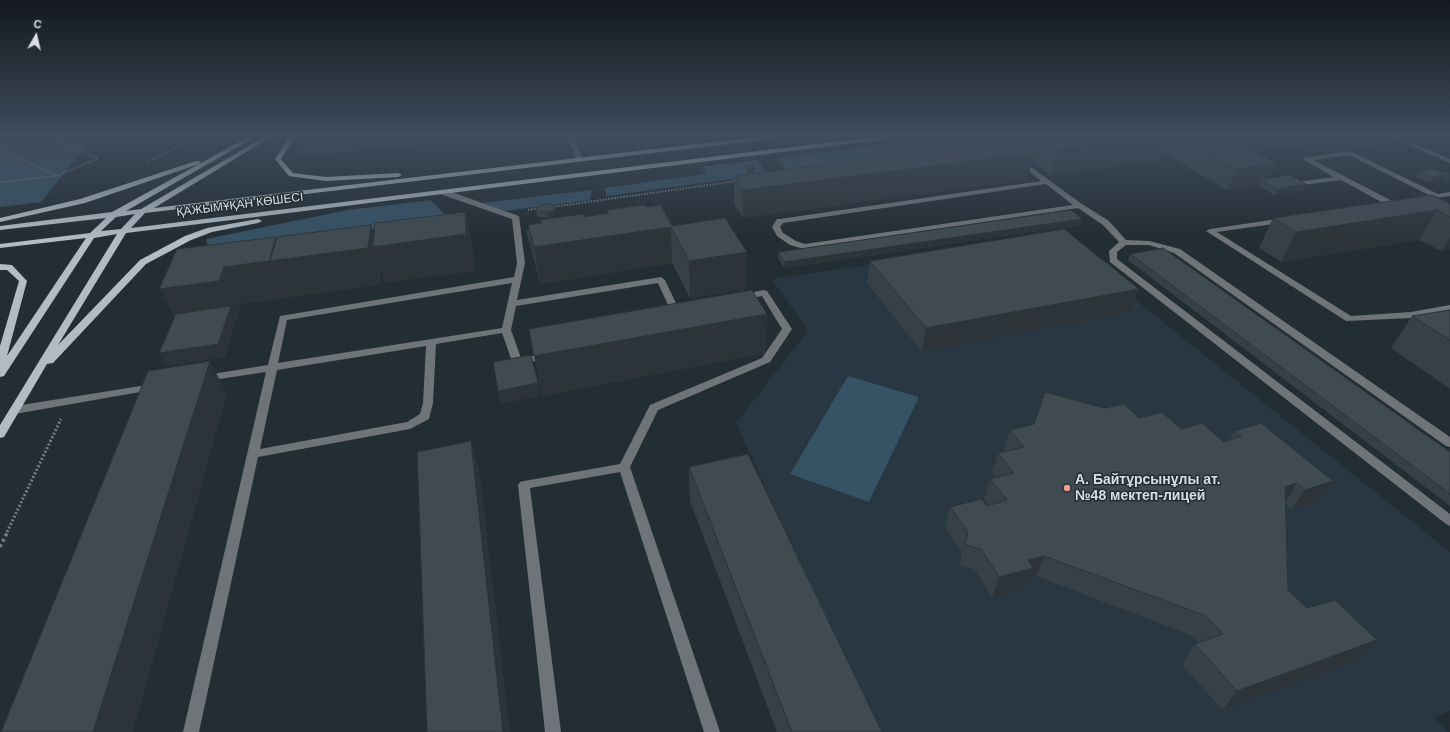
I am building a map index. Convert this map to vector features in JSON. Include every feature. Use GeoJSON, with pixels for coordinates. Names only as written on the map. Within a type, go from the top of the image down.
{"type":"FeatureCollection","features":[{"type":"Feature","properties":{"kind":"main road"},"geometry":{"type":"LineString","coordinates":[[0,220],[82,201],[172,171]]}},
{"type":"Feature","properties":{"kind":"main road"},"geometry":{"type":"LineString","coordinates":[[0,374],[90,236],[113,215],[192,171]]}},
{"type":"Feature","properties":{"kind":"main road"},"geometry":{"type":"LineString","coordinates":[[0,434],[122,232],[143,211],[210,171]]}},
{"type":"Feature","properties":{"kind":"main road"},"geometry":{"type":"LineString","coordinates":[[289,171],[292,175],[326,179],[459,171]]}},
{"type":"Feature","properties":{"kind":"main road","name":"ҚАЖЫМҰҚАН КӨШЕСІ"},"geometry":{"type":"LineString","coordinates":[[0,228],[485,171]]}},
{"type":"Feature","properties":{"kind":"main road","name":"ҚАЖЫМҰҚАН КӨШЕСІ"},"geometry":{"type":"LineString","coordinates":[[0,246],[612,171]]}},
{"type":"Feature","properties":{"kind":"main road"},"geometry":{"type":"LineString","coordinates":[[36,374],[143,262],[188,238],[210,230],[365,202]]}},
{"type":"Feature","properties":{"kind":"main road"},"geometry":{"type":"LineString","coordinates":[[0,267],[9,268],[23,281],[0,362]]}},
{"type":"Feature","properties":{"kind":"street"},"geometry":{"type":"LineString","coordinates":[[1035,171],[1079,206],[1106,223],[1124,242]]}},
{"type":"Feature","properties":{"kind":"street"},"geometry":{"type":"LineString","coordinates":[[1329,171],[1404,211]]}},
{"type":"Feature","properties":{"kind":"street"},"geometry":{"type":"LineString","coordinates":[[1387,171],[1437,196]]}},
{"type":"Feature","properties":{"kind":"street"},"geometry":{"type":"LineString","coordinates":[[1303,184],[1342,178]]}},
{"type":"Feature","properties":{"kind":"street"},"geometry":{"type":"LineString","coordinates":[[1047,182],[780,221],[776,227],[780,234],[793,243],[804,247],[1079,206]]}},
{"type":"Feature","properties":{"kind":"street"},"geometry":{"type":"LineString","coordinates":[[443,192],[516,218],[521,263],[506,330],[518,362],[555,354]]}},
{"type":"Feature","properties":{"kind":"street"},"geometry":{"type":"LineString","coordinates":[[1422,198],[1450,194]]}},
{"type":"Feature","properties":{"kind":"street"},"geometry":{"type":"LineString","coordinates":[[1375,206],[1406,201]]}},
{"type":"Feature","properties":{"kind":"street"},"geometry":{"type":"LineString","coordinates":[[1289,219],[1210,231],[1349,319],[1411,315],[1450,308]]}},
{"type":"Feature","properties":{"kind":"street"},"geometry":{"type":"LineString","coordinates":[[1450,443],[1177,251],[1149,243],[1124,242],[1113,251],[1113,260],[1450,521]]}},
{"type":"Feature","properties":{"kind":"street"},"geometry":{"type":"LineString","coordinates":[[191,732],[283,318],[518,279]]}},
{"type":"Feature","properties":{"kind":"street"},"geometry":{"type":"LineString","coordinates":[[512,304],[661,280],[677,308],[680,323]]}},
{"type":"Feature","properties":{"kind":"street"},"geometry":{"type":"LineString","coordinates":[[712,732],[624,467],[654,408],[766,360],[787,329],[764,294],[734,298]]}},
{"type":"Feature","properties":{"kind":"street"},"geometry":{"type":"LineString","coordinates":[[1411,315],[1424,324]]}},
{"type":"Feature","properties":{"kind":"street"},"geometry":{"type":"LineString","coordinates":[[194,380],[506,330]]}},
{"type":"Feature","properties":{"kind":"street"},"geometry":{"type":"LineString","coordinates":[[254,454],[410,425],[425,416],[428,403],[430,343]]}},
{"type":"Feature","properties":{"kind":"street"},"geometry":{"type":"LineString","coordinates":[[15,410],[163,386]]}},
{"type":"Feature","properties":{"kind":"street"},"geometry":{"type":"LineString","coordinates":[[553,732],[524,485],[624,467]]}},
{"type":"Feature","properties":{"kind":"path"},"geometry":{"type":"LineString","coordinates":[[46,171],[57,176]]}},
{"type":"Feature","properties":{"kind":"path"},"geometry":{"type":"LineString","coordinates":[[0,182],[57,176],[68,171]]}},
{"type":"Feature","properties":{"kind":"path"},"geometry":{"type":"LineString","coordinates":[[550,207],[740,181]]}},
{"type":"Feature","properties":{"kind":"path"},"geometry":{"type":"LineString","coordinates":[[503,214],[542,208]]}},
{"type":"Feature","properties":{"kind":"path"},"geometry":{"type":"LineString","coordinates":[[0,547],[70,401]]}},
{"type":"Feature","properties":{"kind":"shaded area"},"geometry":{"type":"Polygon","coordinates":[[[0,171],[66,171],[41,202],[0,207],[0,171]]]}},
{"type":"Feature","properties":{"kind":"shaded area"},"geometry":{"type":"Polygon","coordinates":[[[704,171],[766,171],[768,174],[607,196],[604,188],[706,174],[704,171]]]}},
{"type":"Feature","properties":{"kind":"shaded area"},"geometry":{"type":"Polygon","coordinates":[[[787,171],[837,171],[792,177],[787,171]]]}},
{"type":"Feature","properties":{"kind":"shaded area"},"geometry":{"type":"Polygon","coordinates":[[[592,190],[590,200],[504,211],[482,203],[592,190]]]}},
{"type":"Feature","properties":{"kind":"shaded area"},"geometry":{"type":"Polygon","coordinates":[[[431,200],[450,220],[209,251],[206,239],[348,210],[431,200]]]}},
{"type":"Feature","properties":{"kind":"shaded area","name":"А. Байтұрсынұлы ат. №48 мектеп-лицей"},"geometry":{"type":"Polygon","coordinates":[[[1057,237],[1450,552],[1450,711],[1434,717],[1448,732],[875,732],[736,423],[808,331],[772,279],[1057,237]]]}},
{"type":"Feature","properties":{"kind":"shaded area"},"geometry":{"type":"Polygon","coordinates":[[[848,376],[919,397],[869,502],[790,474],[848,376]]]}},
{"type":"Feature","properties":{"kind":"building"},"geometry":{"type":"Polygon","coordinates":[[[773,171],[891,171],[743,190],[734,176],[773,171]]]}},
{"type":"Feature","properties":{"kind":"building"},"geometry":{"type":"Polygon","coordinates":[[[1419,171],[1438,171],[1447,175],[1433,177],[1419,171]]]}},
{"type":"Feature","properties":{"kind":"building"},"geometry":{"type":"Polygon","coordinates":[[[1444,171],[1450,175],[1449,176],[1443,173],[1444,171]]]}},
{"type":"Feature","properties":{"kind":"building"},"geometry":{"type":"Polygon","coordinates":[[[1290,175],[1306,184],[1277,189],[1260,180],[1290,175]]]}},
{"type":"Feature","properties":{"kind":"building"},"geometry":{"type":"Polygon","coordinates":[[[1432,195],[1450,204],[1450,217],[1437,210],[1296,232],[1273,218],[1432,195]]]}},
{"type":"Feature","properties":{"kind":"building"},"geometry":{"type":"Polygon","coordinates":[[[550,204],[555,207],[555,209],[547,212],[538,211],[536,209],[537,207],[550,204]]]}},
{"type":"Feature","properties":{"kind":"building"},"geometry":{"type":"Polygon","coordinates":[[[644,205],[646,207],[661,205],[672,226],[725,218],[747,252],[689,261],[671,227],[534,247],[528,225],[541,223],[540,220],[583,214],[584,217],[608,213],[607,210],[644,205]]]}},
{"type":"Feature","properties":{"kind":"building"},"geometry":{"type":"Polygon","coordinates":[[[1071,210],[1082,219],[784,262],[778,252],[1071,210]]]}},
{"type":"Feature","properties":{"kind":"building"},"geometry":{"type":"Polygon","coordinates":[[[465,212],[466,234],[373,247],[375,223],[465,212]]]}},
{"type":"Feature","properties":{"kind":"building"},"geometry":{"type":"Polygon","coordinates":[[[371,225],[368,248],[270,261],[277,237],[371,225]]]}},
{"type":"Feature","properties":{"kind":"building"},"geometry":{"type":"Polygon","coordinates":[[[1064,229],[1139,289],[926,328],[870,261],[1064,229]]]}},
{"type":"Feature","properties":{"kind":"building"},"geometry":{"type":"Polygon","coordinates":[[[529,230],[533,254],[526,231],[529,230]]]}},
{"type":"Feature","properties":{"kind":"building"},"geometry":{"type":"Polygon","coordinates":[[[276,237],[269,261],[224,267],[219,281],[159,289],[177,249],[276,237]]]}},
{"type":"Feature","properties":{"kind":"building"},"geometry":{"type":"Polygon","coordinates":[[[1163,248],[1450,452],[1450,494],[1130,254],[1163,248]]]}},
{"type":"Feature","properties":{"kind":"building"},"geometry":{"type":"Polygon","coordinates":[[[752,290],[767,314],[534,356],[529,329],[752,290]]]}},
{"type":"Feature","properties":{"kind":"building"},"geometry":{"type":"Polygon","coordinates":[[[231,306],[218,344],[159,353],[176,314],[231,306]]]}},
{"type":"Feature","properties":{"kind":"building"},"geometry":{"type":"Polygon","coordinates":[[[1450,310],[1450,340],[1412,316],[1450,310]]]}},
{"type":"Feature","properties":{"kind":"building"},"geometry":{"type":"Polygon","coordinates":[[[531,355],[538,383],[498,391],[493,362],[531,355]]]}},
{"type":"Feature","properties":{"kind":"building"},"geometry":{"type":"Polygon","coordinates":[[[210,361],[93,732],[1,732],[148,371],[210,361]]]}},
{"type":"Feature","properties":{"kind":"building"},"geometry":{"type":"Polygon","coordinates":[[[1045,392],[1104,408],[1124,404],[1139,418],[1162,412],[1181,429],[1202,423],[1224,442],[1241,436],[1234,431],[1261,423],[1333,481],[1305,490],[1297,483],[1285,487],[1288,590],[1307,608],[1335,600],[1377,640],[1237,691],[1195,644],[1223,634],[1206,616],[1044,556],[1028,560],[1033,568],[999,577],[981,549],[965,545],[968,532],[950,507],[981,499],[987,506],[1007,500],[990,479],[1014,473],[998,453],[1024,447],[1010,430],[1034,424],[1045,392]]]}},
{"type":"Feature","properties":{"kind":"building"},"geometry":{"type":"Polygon","coordinates":[[[471,441],[503,732],[427,732],[417,452],[471,441]]]}},
{"type":"Feature","properties":{"kind":"building"},"geometry":{"type":"Polygon","coordinates":[[[748,454],[882,732],[792,732],[689,467],[748,454]]]}},
{"type":"Feature","properties":{"kind":"place","name":"А. Байтұрсынұлы ат. №48 мектеп-лицей"},"geometry":{"type":"Point","coordinates":[1067,488]}}]}
